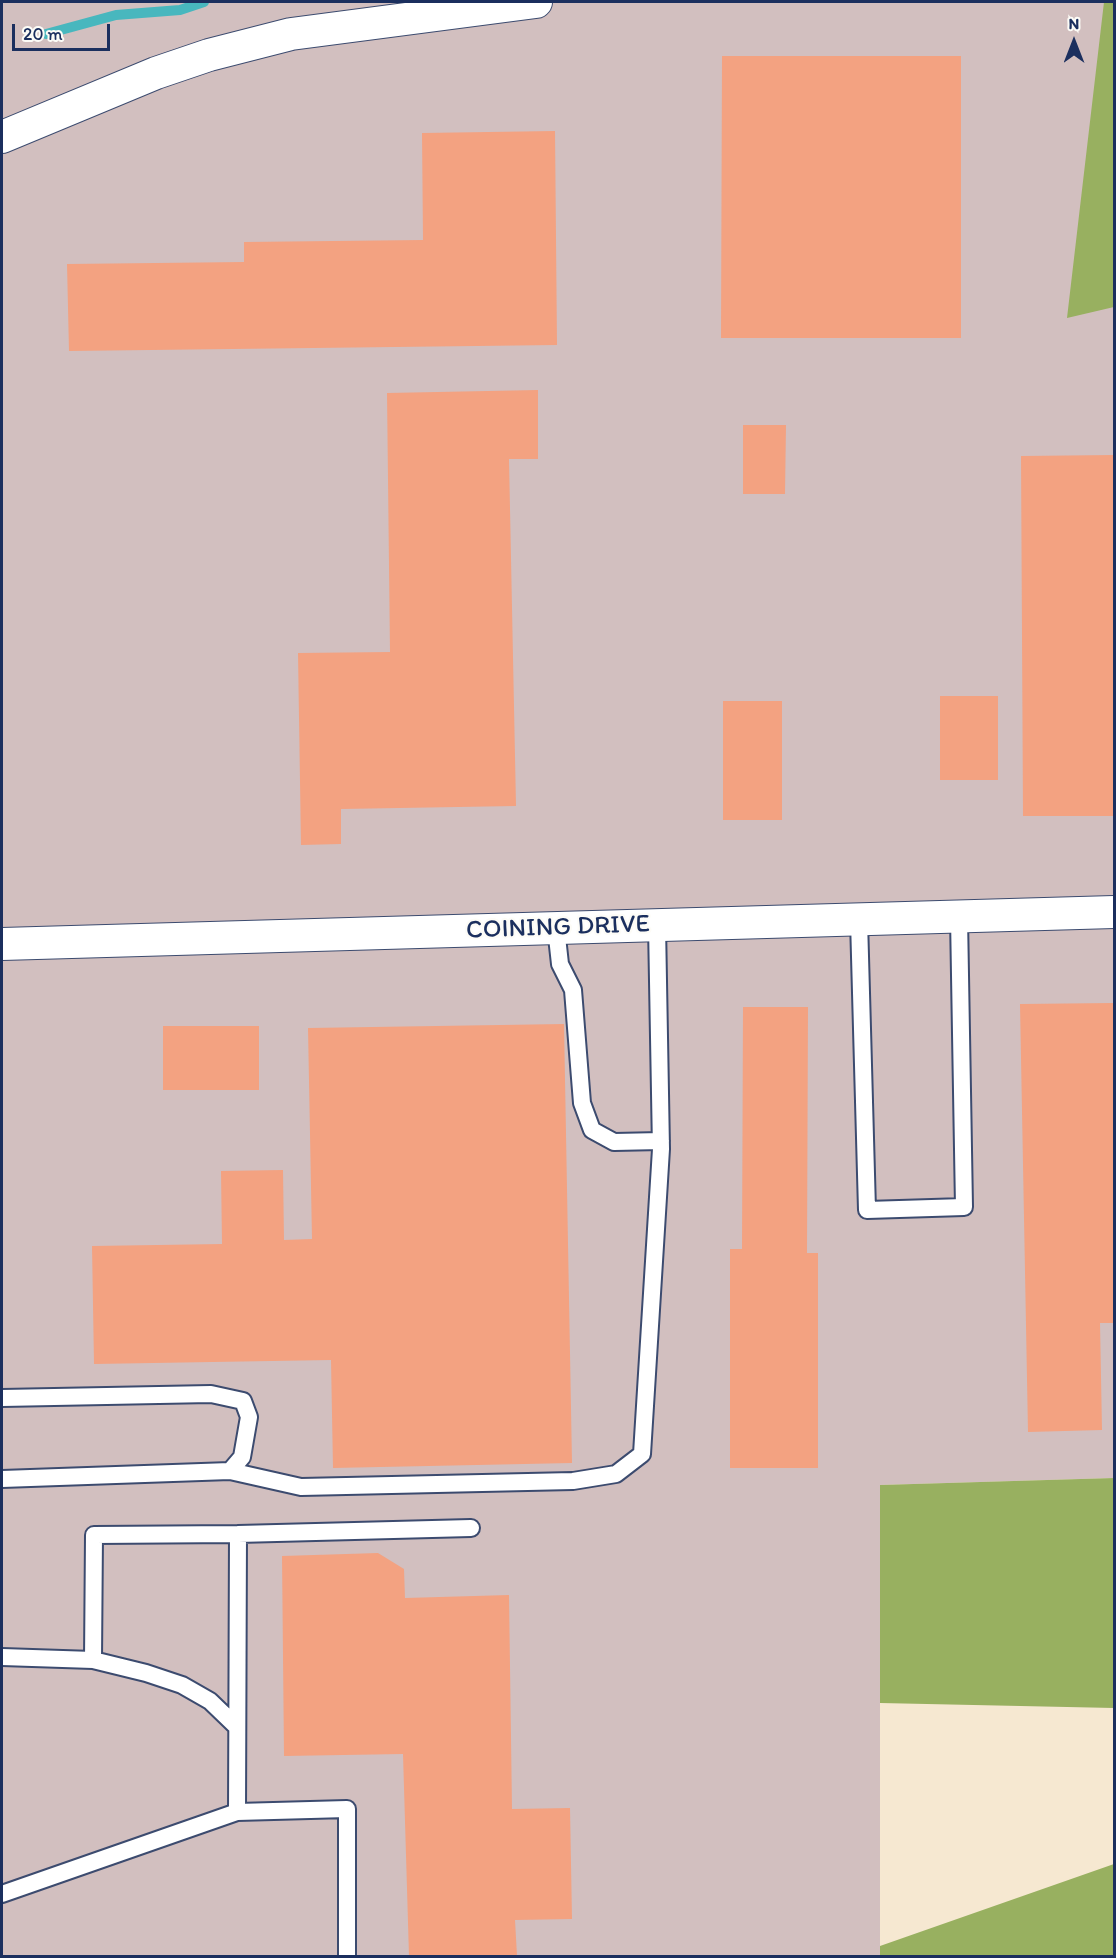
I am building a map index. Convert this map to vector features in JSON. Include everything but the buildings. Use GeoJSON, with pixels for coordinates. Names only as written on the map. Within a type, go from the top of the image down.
{"type":"FeatureCollection","features":[{"type":"Feature","properties":{"kind":"street"},"geometry":{"type":"LineString","coordinates":[[2,137],[156,73],[219,52],[291,34],[536,2]]}},
{"type":"Feature","properties":{"kind":"street","name":"COINING DRIVE"},"geometry":{"type":"LineString","coordinates":[[2,944],[1114,912]]}},
{"type":"Feature","properties":{"kind":"lane"},"geometry":{"type":"LineString","coordinates":[[859,920],[867,1210],[964,1207],[959,917]]}},
{"type":"Feature","properties":{"kind":"lane"},"geometry":{"type":"LineString","coordinates":[[2,1479],[230,1471],[301,1486],[573,1481],[616,1474],[642,1454],[661,1141],[657,925]]}},
{"type":"Feature","properties":{"kind":"lane"},"geometry":{"type":"LineString","coordinates":[[556,928],[560,964],[573,990],[582,1102],[592,1130],[614,1142],[661,1141]]}},
{"type":"Feature","properties":{"kind":"lane"},"geometry":{"type":"LineString","coordinates":[[2,1398],[211,1394],[243,1401],[249,1417],[242,1457],[230,1471]]}},
{"type":"Feature","properties":{"kind":"lane"},"geometry":{"type":"LineString","coordinates":[[93,1660],[94,1535],[471,1528]]}},
{"type":"Feature","properties":{"kind":"lane"},"geometry":{"type":"LineString","coordinates":[[237,1812],[238,1534]]}},
{"type":"Feature","properties":{"kind":"lane"},"geometry":{"type":"LineString","coordinates":[[2,1657],[93,1660],[119,1665],[182,1685],[210,1701],[237,1727]]}},
{"type":"Feature","properties":{"kind":"lane"},"geometry":{"type":"LineString","coordinates":[[2,1894],[237,1812],[346,1809],[346,1956]]}},
{"type":"Feature","properties":{"kind":"shaded area"},"geometry":{"type":"Polygon","coordinates":[[[2,2],[1114,2],[1114,1478],[880,1485],[880,1956],[2,1956],[2,2]]]}},
{"type":"Feature","properties":{"kind":"green space"},"geometry":{"type":"Polygon","coordinates":[[[1104,2],[1114,2],[1114,307],[1067,318],[1104,2]]]}},
{"type":"Feature","properties":{"kind":"green space"},"geometry":{"type":"Polygon","coordinates":[[[1114,1478],[1114,1708],[880,1703],[880,1485],[1114,1478]]]}},
{"type":"Feature","properties":{"kind":"green space"},"geometry":{"type":"Polygon","coordinates":[[[1114,1864],[1114,1956],[880,1956],[880,1946],[1114,1864]]]}},
{"type":"Feature","properties":{"kind":"waterway"},"geometry":{"type":"LineString","coordinates":[[46,34],[116,15],[180,10],[204,2]]}}]}
